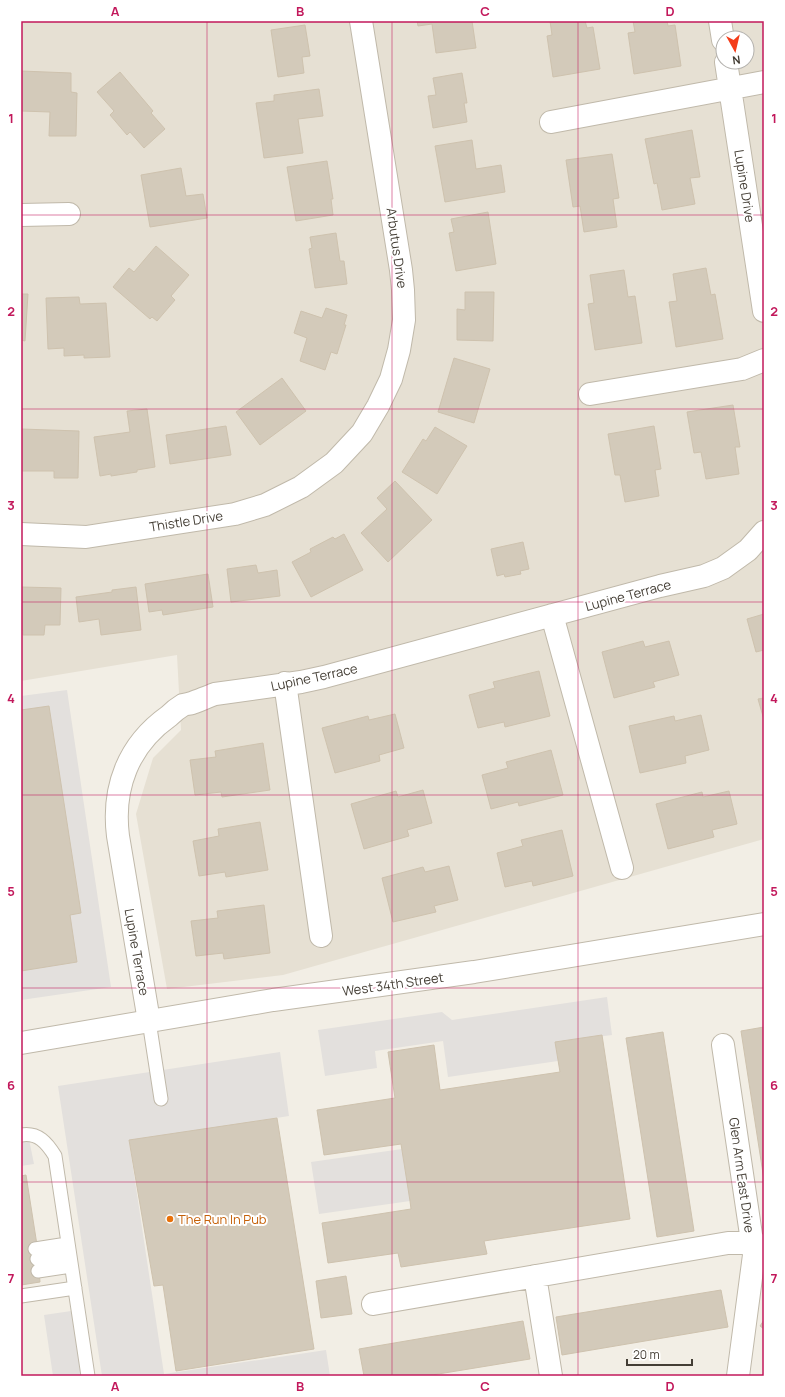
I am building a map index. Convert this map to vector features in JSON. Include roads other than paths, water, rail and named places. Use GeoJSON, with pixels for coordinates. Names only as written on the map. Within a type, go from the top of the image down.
{"type":"FeatureCollection","features":[{"type":"Feature","properties":{"kind":"street","name":"Arbutus Drive"},"geometry":{"type":"LineString","coordinates":[[336,459],[342,455],[362,433],[378,406],[391,379],[399,350],[404,310],[401,270],[361,21]]}},
{"type":"Feature","properties":{"kind":"street","name":"Lupine Drive"},"geometry":{"type":"LineString","coordinates":[[727,70],[764,311]]}},
{"type":"Feature","properties":{"kind":"street"},"geometry":{"type":"LineString","coordinates":[[551,122],[764,82]]}},
{"type":"Feature","properties":{"kind":"street"},"geometry":{"type":"LineString","coordinates":[[21,214],[68,214]]}},
{"type":"Feature","properties":{"kind":"street"},"geometry":{"type":"LineString","coordinates":[[590,394],[742,369],[764,360]]}},
{"type":"Feature","properties":{"kind":"street","name":"Thistle Drive"},"geometry":{"type":"LineString","coordinates":[[21,534],[86,537],[235,514],[265,505],[302,487],[326,469],[336,459]]}},
{"type":"Feature","properties":{"kind":"street","name":"Lupine Terrace"},"geometry":{"type":"LineString","coordinates":[[149,1021],[116,824],[118,795],[124,774],[132,755],[158,723],[183,705],[215,694],[324,677],[713,572],[723,568],[748,550],[764,532]]}},
{"type":"Feature","properties":{"kind":"street"},"geometry":{"type":"LineString","coordinates":[[552,615],[622,868]]}},
{"type":"Feature","properties":{"kind":"street"},"geometry":{"type":"LineString","coordinates":[[285,684],[321,936]]}},
{"type":"Feature","properties":{"kind":"street","name":"West 34th Street"},"geometry":{"type":"LineString","coordinates":[[21,1043],[273,1000],[474,972],[764,924]]}},
{"type":"Feature","properties":{"kind":"street","name":"Glen Arm East Drive"},"geometry":{"type":"LineString","coordinates":[[723,1045],[758,1245],[754,1255],[738,1376]]}},
{"type":"Feature","properties":{"kind":"street"},"geometry":{"type":"LineString","coordinates":[[373,1304],[728,1243],[758,1245]]}},
{"type":"Feature","properties":{"kind":"street"},"geometry":{"type":"LineString","coordinates":[[534,1276],[551,1376]]}},
{"type":"Feature","properties":{"kind":"lane"},"geometry":{"type":"LineString","coordinates":[[149,1021],[161,1099]]}},
{"type":"Feature","properties":{"kind":"lane"},"geometry":{"type":"LineString","coordinates":[[21,1135],[28,1134],[42,1138],[50,1147],[54,1156],[88,1376]]}},
{"type":"Feature","properties":{"kind":"lane"},"geometry":{"type":"LineString","coordinates":[[69,1255],[37,1260],[69,1255]]}},
{"type":"Feature","properties":{"kind":"lane"},"geometry":{"type":"LineString","coordinates":[[21,1296],[74,1288]]}},
{"type":"Feature","properties":{"kind":"place","name":"The Run In Pub"},"geometry":{"type":"Point","coordinates":[170,1219]}}]}
